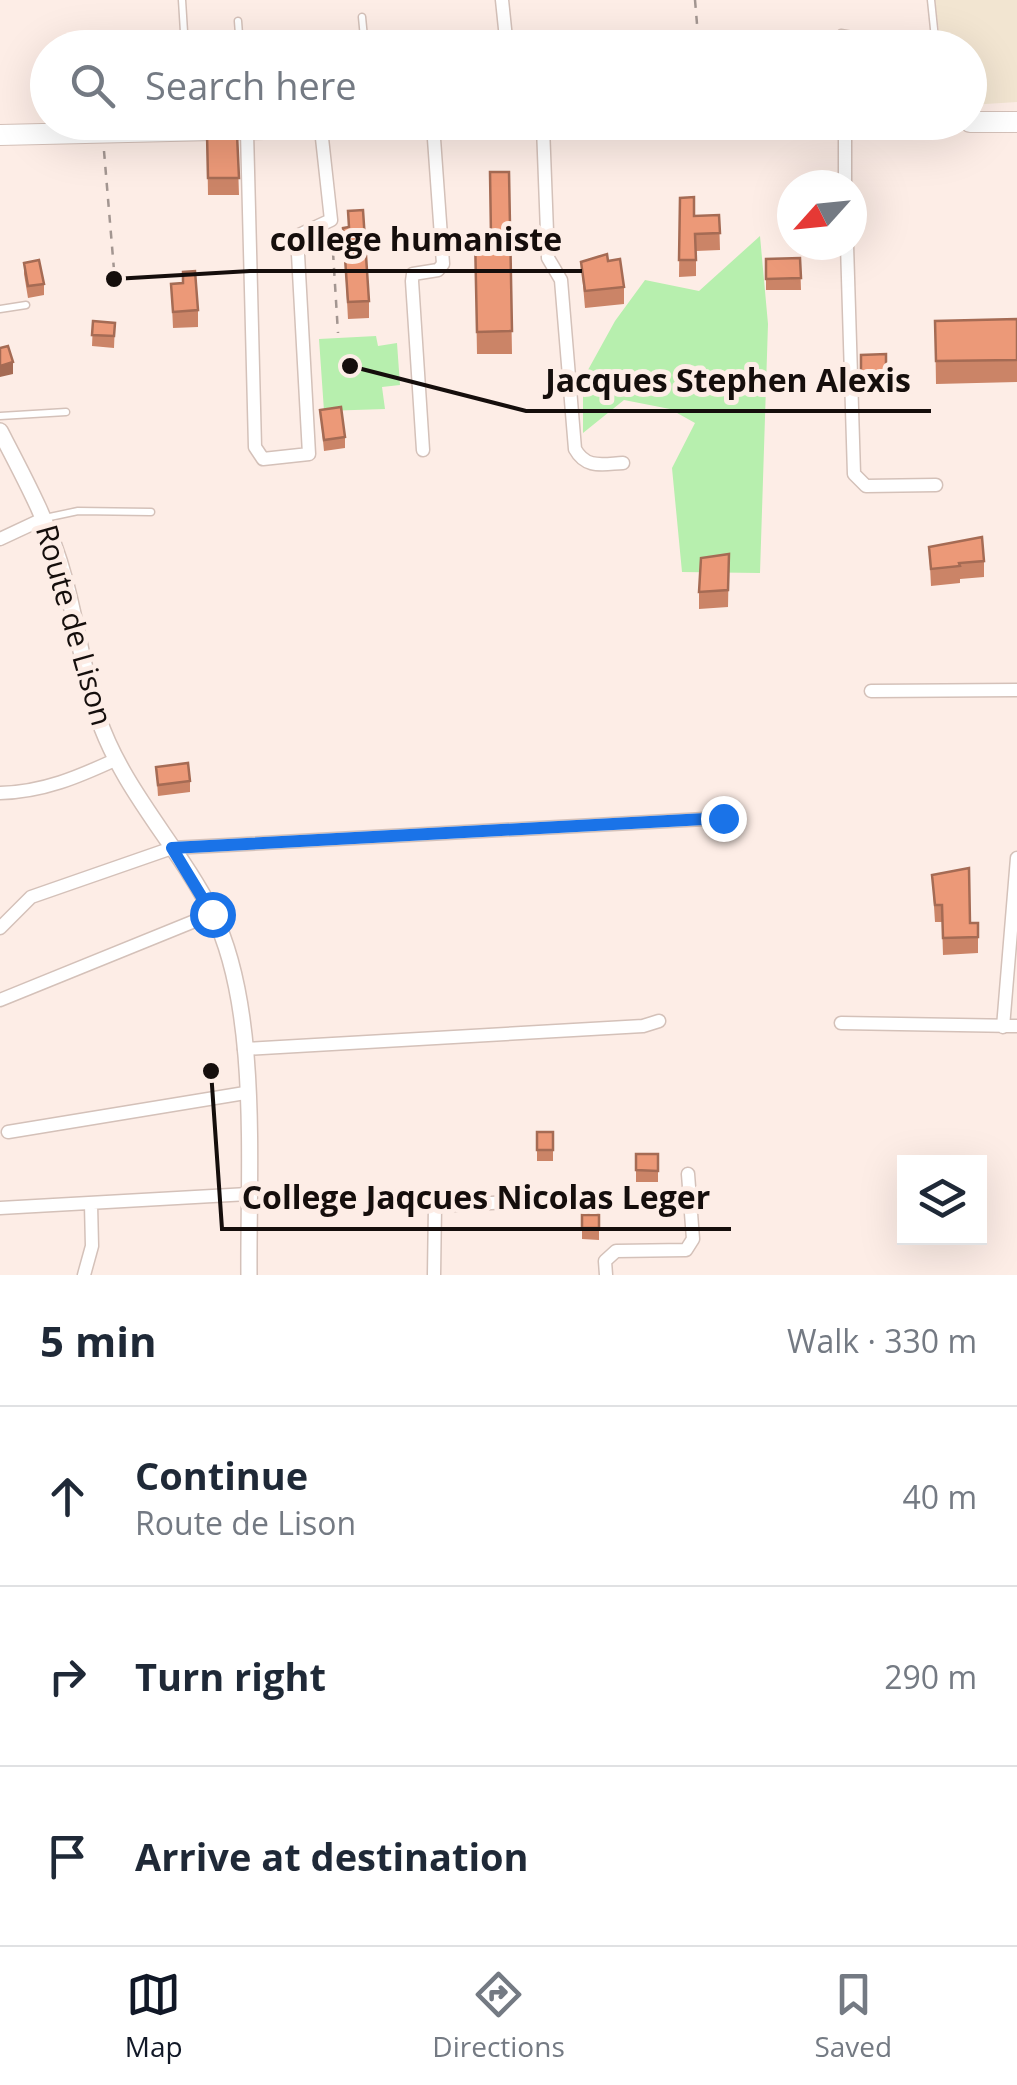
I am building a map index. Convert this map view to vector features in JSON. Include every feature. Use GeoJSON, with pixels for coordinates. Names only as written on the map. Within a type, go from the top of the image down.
{"type":"FeatureCollection","features":[{"type":"Feature","properties":{"kind":"main road"},"geometry":{"type":"LineString","coordinates":[[987,122],[1017,122]]}},
{"type":"Feature","properties":{"kind":"main road"},"geometry":{"type":"LineString","coordinates":[[0,135],[30,135]]}},
{"type":"Feature","properties":{"kind":"street"},"geometry":{"type":"LineString","coordinates":[[502,0],[505,30]]}},
{"type":"Feature","properties":{"kind":"street"},"geometry":{"type":"LineString","coordinates":[[247,140],[255,447],[263,459],[309,454],[298,236],[331,220],[322,140]]}},
{"type":"Feature","properties":{"kind":"street"},"geometry":{"type":"LineString","coordinates":[[423,450],[412,281],[414,274],[438,270],[442,264],[434,140]]}},
{"type":"Feature","properties":{"kind":"street"},"geometry":{"type":"LineString","coordinates":[[543,140],[548,258],[561,280],[575,448],[581,460],[592,465],[623,463]]}},
{"type":"Feature","properties":{"kind":"street"},"geometry":{"type":"LineString","coordinates":[[845,140],[846,170]]}},
{"type":"Feature","properties":{"kind":"street"},"geometry":{"type":"LineString","coordinates":[[847,260],[854,474],[866,486],[936,485]]}},
{"type":"Feature","properties":{"kind":"street","name":"Route de Lison"},"geometry":{"type":"LineString","coordinates":[[0,431],[45,518],[64,575],[98,717],[117,759],[212,914],[238,992],[244,1048],[249,1275]]}},
{"type":"Feature","properties":{"kind":"street"},"geometry":{"type":"LineString","coordinates":[[0,539],[45,518]]}},
{"type":"Feature","properties":{"kind":"street"},"geometry":{"type":"LineString","coordinates":[[871,691],[1017,690]]}},
{"type":"Feature","properties":{"kind":"street"},"geometry":{"type":"LineString","coordinates":[[0,793],[30,792],[117,759]]}},
{"type":"Feature","properties":{"kind":"street"},"geometry":{"type":"LineString","coordinates":[[0,928],[31,897],[172,848],[723,818]]}},
{"type":"Feature","properties":{"kind":"street"},"geometry":{"type":"LineString","coordinates":[[841,1024],[1010,1027],[1017,858]]}},
{"type":"Feature","properties":{"kind":"street"},"geometry":{"type":"LineString","coordinates":[[0,1000],[212,914]]}},
{"type":"Feature","properties":{"kind":"street"},"geometry":{"type":"LineString","coordinates":[[244,1048],[464,1039],[643,1026],[659,1021]]}},
{"type":"Feature","properties":{"kind":"street"},"geometry":{"type":"LineString","coordinates":[[8,1132],[245,1092]]}},
{"type":"Feature","properties":{"kind":"street"},"geometry":{"type":"LineString","coordinates":[[606,1275],[604,1261],[616,1251],[686,1250],[693,1239],[688,1174]]}},
{"type":"Feature","properties":{"kind":"street"},"geometry":{"type":"LineString","coordinates":[[0,1208],[248,1194]]}},
{"type":"Feature","properties":{"kind":"street"},"geometry":{"type":"LineString","coordinates":[[434,1275],[436,1206],[568,1199]]}},
{"type":"Feature","properties":{"kind":"street"},"geometry":{"type":"LineString","coordinates":[[84,1275],[92,1246],[90,1204]]}},
{"type":"Feature","properties":{"kind":"lane"},"geometry":{"type":"LineString","coordinates":[[182,0],[184,30]]}},
{"type":"Feature","properties":{"kind":"lane"},"geometry":{"type":"LineString","coordinates":[[932,0],[934,30]]}},
{"type":"Feature","properties":{"kind":"lane"},"geometry":{"type":"LineString","coordinates":[[362,16],[363,30]]}},
{"type":"Feature","properties":{"kind":"lane"},"geometry":{"type":"LineString","coordinates":[[238,21],[239,30]]}},
{"type":"Feature","properties":{"kind":"lane"},"geometry":{"type":"LineString","coordinates":[[0,309],[26,305]]}},
{"type":"Feature","properties":{"kind":"lane"},"geometry":{"type":"LineString","coordinates":[[0,416],[66,412]]}},
{"type":"Feature","properties":{"kind":"lane"},"geometry":{"type":"LineString","coordinates":[[45,518],[78,511],[151,512]]}},
{"type":"Feature","properties":{"kind":"path"},"geometry":{"type":"LineString","coordinates":[[695,0],[698,30]]}},
{"type":"Feature","properties":{"kind":"path"},"geometry":{"type":"LineString","coordinates":[[103,140],[114,270]]}},
{"type":"Feature","properties":{"kind":"path"},"geometry":{"type":"LineString","coordinates":[[331,220],[338,334]]}},
{"type":"Feature","properties":{"kind":"shaded area"},"geometry":{"type":"Polygon","coordinates":[[[935,0],[1017,0],[1017,102],[987,104],[987,30],[939,30],[935,0]]]}},
{"type":"Feature","properties":{"kind":"green space"},"geometry":{"type":"Polygon","coordinates":[[[760,236],[768,324],[760,573],[682,572],[672,468],[695,423],[670,409],[624,400],[583,433],[583,379],[615,321],[645,280],[699,291],[760,236]]]}},
{"type":"Feature","properties":{"kind":"green space"},"geometry":{"type":"Polygon","coordinates":[[[376,336],[378,346],[397,343],[400,385],[382,387],[385,409],[324,411],[319,339],[376,336]]]}},
{"type":"Feature","properties":{"kind":"building"},"geometry":{"type":"Polygon","coordinates":[[[207,140],[237,140],[239,178],[208,178],[207,140]]]}},
{"type":"Feature","properties":{"kind":"building"},"geometry":{"type":"Polygon","coordinates":[[[490,172],[509,172],[512,331],[477,332],[475,236],[491,236],[490,172]]]}},
{"type":"Feature","properties":{"kind":"building"},"geometry":{"type":"Polygon","coordinates":[[[694,197],[694,216],[719,215],[720,233],[695,234],[696,260],[679,260],[680,198],[694,197]]]}},
{"type":"Feature","properties":{"kind":"building"},"geometry":{"type":"Polygon","coordinates":[[[363,210],[369,301],[348,302],[343,228],[349,227],[348,211],[363,210]]]}},
{"type":"Feature","properties":{"kind":"building"},"geometry":{"type":"Polygon","coordinates":[[[607,254],[608,261],[620,259],[624,287],[585,291],[581,262],[607,254]]]}},
{"type":"Feature","properties":{"kind":"building"},"geometry":{"type":"Polygon","coordinates":[[[766,259],[800,260],[801,278],[766,279],[766,259]]]}},
{"type":"Feature","properties":{"kind":"building"},"geometry":{"type":"Polygon","coordinates":[[[39,260],[44,284],[28,286],[24,263],[39,260]]]}},
{"type":"Feature","properties":{"kind":"building"},"geometry":{"type":"Polygon","coordinates":[[[195,271],[198,310],[173,312],[171,284],[183,283],[183,272],[195,271]]]}},
{"type":"Feature","properties":{"kind":"building"},"geometry":{"type":"Polygon","coordinates":[[[1017,319],[1017,360],[936,361],[935,321],[1017,319]]]}},
{"type":"Feature","properties":{"kind":"building"},"geometry":{"type":"Polygon","coordinates":[[[93,321],[115,323],[114,336],[92,335],[93,321]]]}},
{"type":"Feature","properties":{"kind":"building"},"geometry":{"type":"Polygon","coordinates":[[[8,346],[13,362],[0,366],[0,348],[8,346]]]}},
{"type":"Feature","properties":{"kind":"building"},"geometry":{"type":"Polygon","coordinates":[[[886,354],[886,375],[861,376],[861,355],[886,354]]]}},
{"type":"Feature","properties":{"kind":"building"},"geometry":{"type":"Polygon","coordinates":[[[341,407],[345,437],[324,440],[320,410],[341,407]]]}},
{"type":"Feature","properties":{"kind":"building"},"geometry":{"type":"Polygon","coordinates":[[[982,537],[984,561],[931,569],[929,547],[982,537]]]}},
{"type":"Feature","properties":{"kind":"building"},"geometry":{"type":"Polygon","coordinates":[[[729,554],[728,590],[699,592],[701,558],[729,554]]]}},
{"type":"Feature","properties":{"kind":"building"},"geometry":{"type":"Polygon","coordinates":[[[188,763],[190,781],[158,785],[156,767],[188,763]]]}},
{"type":"Feature","properties":{"kind":"building"},"geometry":{"type":"Polygon","coordinates":[[[969,868],[970,923],[978,923],[978,937],[943,938],[942,905],[935,905],[932,875],[969,868]]]}},
{"type":"Feature","properties":{"kind":"building"},"geometry":{"type":"Polygon","coordinates":[[[537,1132],[553,1132],[553,1150],[537,1150],[537,1132]]]}},
{"type":"Feature","properties":{"kind":"building"},"geometry":{"type":"Polygon","coordinates":[[[636,1154],[658,1154],[658,1171],[636,1170],[636,1154]]]}},
{"type":"Feature","properties":{"kind":"building"},"geometry":{"type":"Polygon","coordinates":[[[582,1215],[599,1215],[599,1228],[582,1228],[582,1215]]]}},
{"type":"Feature","properties":{"kind":"place","name":"college humaniste"},"geometry":{"type":"Point","coordinates":[114,279]}},
{"type":"Feature","properties":{"kind":"place","name":"Jacques Stephen Alexis"},"geometry":{"type":"Point","coordinates":[350,366]}},
{"type":"Feature","properties":{"kind":"place","name":"College Jaqcues Nicolas Leger"},"geometry":{"type":"Point","coordinates":[211,1071]}},
{"type":"Feature","properties":{"kind":"route"},"geometry":{"type":"LineString","coordinates":[[212,914],[172,848],[575,822],[723,818]]}}]}
